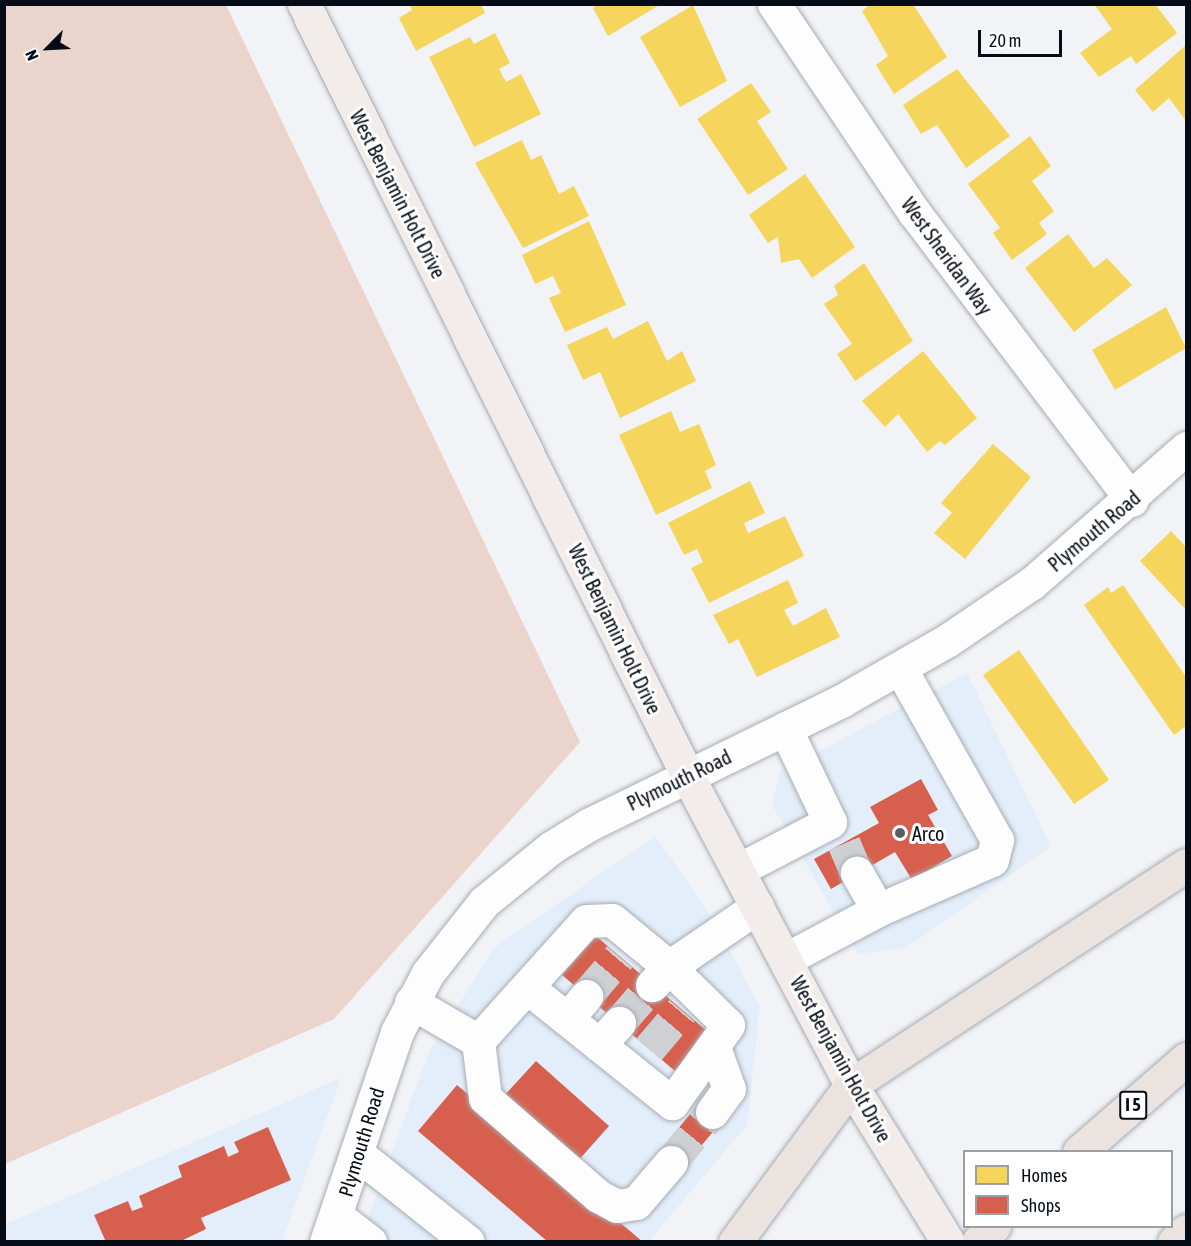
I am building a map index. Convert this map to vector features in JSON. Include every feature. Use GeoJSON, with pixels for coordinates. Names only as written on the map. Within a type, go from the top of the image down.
{"type":"FeatureCollection","features":[{"type":"Feature","properties":{"kind":"highway"},"geometry":{"type":"LineString","coordinates":[[735,1242],[851,1085],[1186,865]]}},
{"type":"Feature","properties":{"kind":"highway","name":"I 5"},"geometry":{"type":"LineString","coordinates":[[1081,1150],[1186,1059]]}},
{"type":"Feature","properties":{"kind":"highway"},"geometry":{"type":"LineString","coordinates":[[978,1242],[993,1228]]}},
{"type":"Feature","properties":{"kind":"highway"},"geometry":{"type":"LineString","coordinates":[[1174,1242],[1186,1231]]}},
{"type":"Feature","properties":{"kind":"main road","name":"West Benjamin Holt Drive"},"geometry":{"type":"LineString","coordinates":[[304,4],[687,775],[851,1085],[948,1242]]}},
{"type":"Feature","properties":{"kind":"street","name":"West Sheridan Way"},"geometry":{"type":"LineString","coordinates":[[774,4],[914,212],[1132,500]]}},
{"type":"Feature","properties":{"kind":"street","name":"Plymouth Road"},"geometry":{"type":"LineString","coordinates":[[332,1229],[358,1155],[384,1067],[411,1002],[454,936],[517,873],[590,824],[785,728],[900,668],[1032,583],[1132,500],[1186,448]]}},
{"type":"Feature","properties":{"kind":"street"},"geometry":{"type":"LineString","coordinates":[[786,959],[878,909],[992,860],[997,840],[900,668]]}},
{"type":"Feature","properties":{"kind":"street"},"geometry":{"type":"LineString","coordinates":[[738,870],[837,832],[785,728]]}},
{"type":"Feature","properties":{"kind":"street"},"geometry":{"type":"LineString","coordinates":[[858,873],[878,909]]}},
{"type":"Feature","properties":{"kind":"street"},"geometry":{"type":"LineString","coordinates":[[660,976],[757,907]]}},
{"type":"Feature","properties":{"kind":"street"},"geometry":{"type":"LineString","coordinates":[[527,987],[577,1007],[640,1060],[672,1103],[715,1050],[728,1025],[688,1001],[660,976],[628,947],[612,920],[586,921],[478,1041],[485,1098],[598,1196],[617,1206],[636,1203],[671,1162]]}},
{"type":"Feature","properties":{"kind":"street"},"geometry":{"type":"LineString","coordinates":[[411,1002],[478,1041]]}},
{"type":"Feature","properties":{"kind":"street"},"geometry":{"type":"LineString","coordinates":[[712,1113],[729,1089],[715,1050]]}},
{"type":"Feature","properties":{"kind":"street"},"geometry":{"type":"LineString","coordinates":[[358,1155],[468,1242]]}},
{"type":"Feature","properties":{"kind":"street"},"geometry":{"type":"LineString","coordinates":[[332,1229],[370,1242]]}},
{"type":"Feature","properties":{"kind":"shaded area"},"geometry":{"type":"Polygon","coordinates":[[[5,4],[226,5],[580,742],[334,1019],[5,1164],[5,4]]]}},
{"type":"Feature","properties":{"kind":"shaded area"},"geometry":{"type":"Polygon","coordinates":[[[967,673],[1051,846],[906,948],[858,954],[772,805],[780,772],[967,673]]]}},
{"type":"Feature","properties":{"kind":"shaded area"},"geometry":{"type":"Polygon","coordinates":[[[655,836],[704,905],[760,1006],[747,1125],[649,1241],[359,1242],[429,1052],[494,948],[655,836]]]}},
{"type":"Feature","properties":{"kind":"shaded area"},"geometry":{"type":"Polygon","coordinates":[[[341,1078],[282,1241],[5,1241],[4,1225],[341,1078]]]}},
{"type":"Feature","properties":{"kind":"building: Homes"},"geometry":{"type":"Polygon","coordinates":[[[409,4],[481,4],[485,13],[416,51],[399,18],[412,10],[409,4]]]}},
{"type":"Feature","properties":{"kind":"building: Homes"},"geometry":{"type":"Polygon","coordinates":[[[599,4],[661,4],[608,36],[593,8],[599,4]]]}},
{"type":"Feature","properties":{"kind":"building: Homes"},"geometry":{"type":"Polygon","coordinates":[[[871,4],[913,4],[947,57],[894,94],[876,65],[888,56],[862,11],[871,4]]]}},
{"type":"Feature","properties":{"kind":"building: Homes"},"geometry":{"type":"Polygon","coordinates":[[[1094,4],[1155,4],[1177,33],[1136,64],[1131,56],[1099,77],[1080,53],[1112,29],[1094,4]]]}},
{"type":"Feature","properties":{"kind":"building: Homes"},"geometry":{"type":"Polygon","coordinates":[[[693,5],[727,81],[680,107],[640,37],[693,5]]]}},
{"type":"Feature","properties":{"kind":"building: Homes"},"geometry":{"type":"Polygon","coordinates":[[[495,33],[510,63],[499,69],[506,82],[521,74],[541,114],[474,147],[429,57],[470,37],[474,44],[495,33]]]}},
{"type":"Feature","properties":{"kind":"building: Homes"},"geometry":{"type":"Polygon","coordinates":[[[1186,45],[1186,121],[1169,98],[1153,112],[1135,90],[1186,45]]]}},
{"type":"Feature","properties":{"kind":"building: Homes"},"geometry":{"type":"Polygon","coordinates":[[[957,69],[1010,136],[966,168],[937,125],[921,134],[903,105],[957,69]]]}},
{"type":"Feature","properties":{"kind":"building: Homes"},"geometry":{"type":"Polygon","coordinates":[[[751,83],[771,112],[757,121],[788,169],[748,195],[697,119],[751,83]]]}},
{"type":"Feature","properties":{"kind":"building: Homes"},"geometry":{"type":"Polygon","coordinates":[[[1030,136],[1051,166],[1032,181],[1054,211],[1039,223],[1047,234],[1012,260],[993,233],[1000,228],[968,184],[1030,136]]]}},
{"type":"Feature","properties":{"kind":"building: Homes"},"geometry":{"type":"Polygon","coordinates":[[[522,140],[531,160],[541,155],[559,194],[574,186],[589,216],[523,248],[475,163],[522,140]]]}},
{"type":"Feature","properties":{"kind":"building: Homes"},"geometry":{"type":"Polygon","coordinates":[[[805,174],[855,247],[812,278],[799,259],[781,263],[778,237],[768,243],[749,215],[805,174]]]}},
{"type":"Feature","properties":{"kind":"building: Homes"},"geometry":{"type":"Polygon","coordinates":[[[589,221],[626,305],[565,332],[549,298],[561,293],[553,276],[535,284],[522,255],[589,221]]]}},
{"type":"Feature","properties":{"kind":"building: Homes"},"geometry":{"type":"Polygon","coordinates":[[[1068,234],[1094,268],[1107,258],[1132,285],[1074,332],[1025,268],[1068,234]]]}},
{"type":"Feature","properties":{"kind":"building: Homes"},"geometry":{"type":"Polygon","coordinates":[[[864,263],[913,341],[855,381],[837,354],[852,344],[824,304],[838,295],[834,286],[864,263]]]}},
{"type":"Feature","properties":{"kind":"building: Homes"},"geometry":{"type":"Polygon","coordinates":[[[1166,307],[1186,348],[1115,390],[1092,350],[1166,307]]]}},
{"type":"Feature","properties":{"kind":"building: Homes"},"geometry":{"type":"Polygon","coordinates":[[[648,321],[667,361],[682,351],[696,381],[620,418],[600,372],[583,380],[567,345],[607,327],[613,339],[648,321]]]}},
{"type":"Feature","properties":{"kind":"building: Homes"},"geometry":{"type":"Polygon","coordinates":[[[923,351],[977,418],[945,445],[940,441],[927,452],[898,414],[885,427],[862,401],[923,351]]]}},
{"type":"Feature","properties":{"kind":"building: Homes"},"geometry":{"type":"Polygon","coordinates":[[[671,411],[680,432],[699,424],[716,465],[705,471],[712,488],[656,515],[619,435],[671,411]]]}},
{"type":"Feature","properties":{"kind":"building: Homes"},"geometry":{"type":"Polygon","coordinates":[[[993,444],[1031,477],[965,559],[934,533],[952,513],[941,503],[993,444]]]}},
{"type":"Feature","properties":{"kind":"building: Homes"},"geometry":{"type":"Polygon","coordinates":[[[750,481],[765,513],[744,523],[748,533],[785,516],[804,556],[709,603],[691,568],[703,562],[697,549],[684,555],[668,523],[750,481]]]}},
{"type":"Feature","properties":{"kind":"building: Homes"},"geometry":{"type":"Polygon","coordinates":[[[1171,531],[1186,547],[1186,610],[1140,561],[1171,531]]]}},
{"type":"Feature","properties":{"kind":"building: Homes"},"geometry":{"type":"Polygon","coordinates":[[[788,580],[798,603],[784,610],[793,626],[826,608],[840,637],[757,677],[738,639],[729,644],[713,615],[788,580]]]}},
{"type":"Feature","properties":{"kind":"building: Homes"},"geometry":{"type":"Polygon","coordinates":[[[1123,585],[1186,677],[1186,726],[1174,735],[1084,605],[1108,587],[1111,593],[1123,585]]]}},
{"type":"Feature","properties":{"kind":"building: Homes"},"geometry":{"type":"Polygon","coordinates":[[[1019,650],[1109,780],[1074,804],[983,675],[1019,650]]]}},
{"type":"Feature","properties":{"kind":"building: Shops","name":"Arco"},"geometry":{"type":"Polygon","coordinates":[[[921,779],[938,810],[928,815],[952,856],[912,880],[895,852],[831,889],[814,859],[879,823],[870,807],[921,779]]]}},
{"type":"Feature","properties":{"kind":"building: Shops"},"geometry":{"type":"Polygon","coordinates":[[[596,936],[708,1032],[675,1071],[562,975],[596,936]]]}},
{"type":"Feature","properties":{"kind":"building: Shops"},"geometry":{"type":"Polygon","coordinates":[[[536,1061],[609,1126],[577,1162],[503,1097],[536,1061]]]}},
{"type":"Feature","properties":{"kind":"building: Shops"},"geometry":{"type":"Polygon","coordinates":[[[457,1085],[643,1242],[548,1242],[418,1131],[457,1085]]]}},
{"type":"Feature","properties":{"kind":"building: Shops"},"geometry":{"type":"Polygon","coordinates":[[[700,1102],[722,1121],[681,1170],[659,1152],[700,1102]]]}},
{"type":"Feature","properties":{"kind":"building: Shops"},"geometry":{"type":"Polygon","coordinates":[[[268,1127],[291,1180],[201,1218],[206,1229],[179,1242],[106,1242],[94,1215],[128,1201],[132,1211],[143,1207],[139,1196],[182,1177],[178,1166],[224,1146],[228,1157],[239,1152],[234,1142],[268,1127]]]}},
{"type":"Feature","properties":{"kind":"tunnel"},"geometry":{"type":"LineString","coordinates":[[844,843],[857,873]]}},
{"type":"Feature","properties":{"kind":"tunnel"},"geometry":{"type":"LineString","coordinates":[[586,996],[620,956]]}},
{"type":"Feature","properties":{"kind":"tunnel"},"geometry":{"type":"LineString","coordinates":[[619,1023],[652,985]]}},
{"type":"Feature","properties":{"kind":"tunnel"},"geometry":{"type":"LineString","coordinates":[[649,1049],[682,1010]]}},
{"type":"Feature","properties":{"kind":"tunnel"},"geometry":{"type":"LineString","coordinates":[[671,1162],[712,1112]]}},
{"type":"Feature","properties":{"kind":"place","name":"Arco"},"geometry":{"type":"Point","coordinates":[900,833]}}]}
